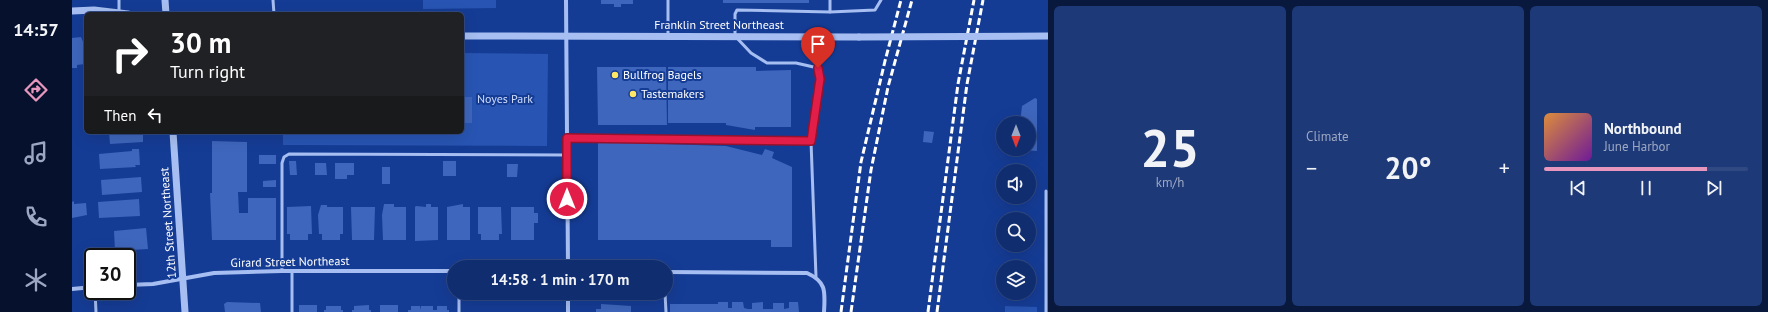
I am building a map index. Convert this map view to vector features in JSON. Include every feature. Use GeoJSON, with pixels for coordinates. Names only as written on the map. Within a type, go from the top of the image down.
{"type":"FeatureCollection","features":[{"type":"Feature","properties":{"kind":"street"},"geometry":{"type":"LineString","coordinates":[[165,0],[166,12]]}},
{"type":"Feature","properties":{"kind":"street"},"geometry":{"type":"LineString","coordinates":[[566,0],[568,260]]}},
{"type":"Feature","properties":{"kind":"street"},"geometry":{"type":"LineString","coordinates":[[72,11],[94,10],[111,12]]}},
{"type":"Feature","properties":{"kind":"street","name":"Franklin Street Northeast"},"geometry":{"type":"LineString","coordinates":[[464,36],[1048,36]]}},
{"type":"Feature","properties":{"kind":"street","name":"12th Street Northeast"},"geometry":{"type":"LineString","coordinates":[[173,134],[185,312]]}},
{"type":"Feature","properties":{"kind":"street","name":"Girard Street Northeast"},"geometry":{"type":"LineString","coordinates":[[136,285],[153,284],[182,278],[214,274],[282,271],[447,271]]}},
{"type":"Feature","properties":{"kind":"street"},"geometry":{"type":"LineString","coordinates":[[673,272],[807,274],[816,277],[824,288],[824,312]]}},
{"type":"Feature","properties":{"kind":"street"},"geometry":{"type":"LineString","coordinates":[[72,289],[84,288]]}},
{"type":"Feature","properties":{"kind":"street"},"geometry":{"type":"LineString","coordinates":[[568,300],[568,312]]}},
{"type":"Feature","properties":{"kind":"lane"},"geometry":{"type":"LineString","coordinates":[[119,0],[119,12]]}},
{"type":"Feature","properties":{"kind":"lane"},"geometry":{"type":"LineString","coordinates":[[273,0],[274,12]]}},
{"type":"Feature","properties":{"kind":"lane"},"geometry":{"type":"LineString","coordinates":[[668,0],[668,36]]}},
{"type":"Feature","properties":{"kind":"lane"},"geometry":{"type":"LineString","coordinates":[[830,0],[830,12]]}},
{"type":"Feature","properties":{"kind":"lane"},"geometry":{"type":"LineString","coordinates":[[816,277],[811,141],[820,79],[818,68],[796,63],[767,62],[751,53],[735,36],[735,14],[737,10],[830,12],[875,10],[881,0]]}},
{"type":"Feature","properties":{"kind":"lane"},"geometry":{"type":"LineString","coordinates":[[567,138],[811,141]]}},
{"type":"Feature","properties":{"kind":"lane"},"geometry":{"type":"LineString","coordinates":[[282,271],[282,163],[284,157],[289,154],[567,155]]}},
{"type":"Feature","properties":{"kind":"lane"},"geometry":{"type":"LineString","coordinates":[[1046,191],[1046,312]]}},
{"type":"Feature","properties":{"kind":"lane"},"geometry":{"type":"LineString","coordinates":[[292,271],[292,312]]}},
{"type":"Feature","properties":{"kind":"lane"},"geometry":{"type":"LineString","coordinates":[[95,300],[96,312]]}},
{"type":"Feature","properties":{"kind":"lane"},"geometry":{"type":"LineString","coordinates":[[459,300],[459,312]]}},
{"type":"Feature","properties":{"kind":"lane"},"geometry":{"type":"LineString","coordinates":[[666,300],[666,312]]}},
{"type":"Feature","properties":{"kind":"green space"},"geometry":{"type":"Polygon","coordinates":[[[423,0],[496,0],[496,8],[423,9],[423,0]]]}},
{"type":"Feature","properties":{"kind":"green space","name":"Noyes Park"},"geometry":{"type":"Polygon","coordinates":[[[464,53],[548,54],[547,146],[283,145],[283,134],[464,134],[464,53]]]}},
{"type":"Feature","properties":{"kind":"green space"},"geometry":{"type":"Polygon","coordinates":[[[1005,306],[1037,307],[1037,312],[1005,312],[1005,306]]]}},
{"type":"Feature","properties":{"kind":"building"},"geometry":{"type":"Polygon","coordinates":[[[601,0],[633,0],[633,4],[621,4],[621,7],[614,7],[614,4],[601,4],[601,0]]]}},
{"type":"Feature","properties":{"kind":"building"},"geometry":{"type":"Polygon","coordinates":[[[723,0],[809,0],[809,3],[723,3],[723,0]]]}},
{"type":"Feature","properties":{"kind":"building"},"geometry":{"type":"Polygon","coordinates":[[[81,37],[84,44],[84,64],[77,65],[77,68],[72,68],[72,38],[81,37]]]}},
{"type":"Feature","properties":{"kind":"building"},"geometry":{"type":"Polygon","coordinates":[[[597,67],[666,67],[667,125],[598,125],[597,67]]]}},
{"type":"Feature","properties":{"kind":"building"},"geometry":{"type":"Polygon","coordinates":[[[668,67],[756,67],[756,71],[791,70],[791,127],[755,127],[755,130],[726,125],[726,123],[668,123],[668,67]]]}},
{"type":"Feature","properties":{"kind":"building"},"geometry":{"type":"Polygon","coordinates":[[[464,97],[472,97],[472,123],[464,123],[464,97]]]}},
{"type":"Feature","properties":{"kind":"building"},"geometry":{"type":"Polygon","coordinates":[[[1035,98],[1037,99],[1037,151],[1036,116],[1021,116],[1022,106],[1035,98]]]}},
{"type":"Feature","properties":{"kind":"building"},"geometry":{"type":"Polygon","coordinates":[[[924,131],[934,132],[932,143],[923,142],[924,131]]]}},
{"type":"Feature","properties":{"kind":"building"},"geometry":{"type":"Polygon","coordinates":[[[109,134],[143,134],[143,142],[110,144],[109,134]]]}},
{"type":"Feature","properties":{"kind":"building"},"geometry":{"type":"Polygon","coordinates":[[[212,141],[247,142],[247,192],[238,192],[239,213],[248,213],[248,198],[276,198],[276,240],[212,240],[210,193],[212,193],[212,141]]]}},
{"type":"Feature","properties":{"kind":"building"},"geometry":{"type":"Polygon","coordinates":[[[598,142],[664,142],[664,144],[726,146],[762,155],[765,149],[774,152],[772,158],[792,167],[792,247],[771,247],[771,240],[598,240],[598,142]]]}},
{"type":"Feature","properties":{"kind":"building"},"geometry":{"type":"Polygon","coordinates":[[[132,149],[139,149],[140,165],[135,165],[136,167],[100,169],[99,154],[132,151],[132,149]]]}},
{"type":"Feature","properties":{"kind":"building"},"geometry":{"type":"Polygon","coordinates":[[[259,155],[276,155],[276,164],[259,164],[259,155]]]}},
{"type":"Feature","properties":{"kind":"building"},"geometry":{"type":"Polygon","coordinates":[[[289,161],[296,161],[297,175],[290,175],[289,161]]]}},
{"type":"Feature","properties":{"kind":"building"},"geometry":{"type":"Polygon","coordinates":[[[443,161],[456,161],[456,176],[443,176],[443,161]]]}},
{"type":"Feature","properties":{"kind":"building"},"geometry":{"type":"Polygon","coordinates":[[[315,163],[326,163],[327,175],[315,175],[315,163]]]}},
{"type":"Feature","properties":{"kind":"building"},"geometry":{"type":"Polygon","coordinates":[[[335,163],[354,163],[354,175],[347,175],[347,179],[335,179],[335,163]]]}},
{"type":"Feature","properties":{"kind":"building"},"geometry":{"type":"Polygon","coordinates":[[[507,164],[518,164],[517,177],[507,177],[507,164]]]}},
{"type":"Feature","properties":{"kind":"building"},"geometry":{"type":"Polygon","coordinates":[[[382,167],[390,167],[390,184],[382,184],[382,167]]]}},
{"type":"Feature","properties":{"kind":"building"},"geometry":{"type":"Polygon","coordinates":[[[141,177],[142,192],[102,195],[101,180],[141,177]]]}},
{"type":"Feature","properties":{"kind":"building"},"geometry":{"type":"Polygon","coordinates":[[[276,180],[276,187],[263,187],[263,181],[276,180]]]}},
{"type":"Feature","properties":{"kind":"building"},"geometry":{"type":"Polygon","coordinates":[[[139,199],[140,216],[99,218],[98,202],[139,199]]]}},
{"type":"Feature","properties":{"kind":"building"},"geometry":{"type":"Polygon","coordinates":[[[74,201],[74,204],[86,203],[87,215],[72,218],[72,202],[74,201]]]}},
{"type":"Feature","properties":{"kind":"building"},"geometry":{"type":"Polygon","coordinates":[[[384,204],[394,204],[394,207],[406,207],[406,240],[383,240],[382,215],[384,204]]]}},
{"type":"Feature","properties":{"kind":"building"},"geometry":{"type":"Polygon","coordinates":[[[426,204],[431,204],[431,207],[438,207],[438,240],[415,241],[415,207],[426,207],[426,204]]]}},
{"type":"Feature","properties":{"kind":"building"},"geometry":{"type":"Polygon","coordinates":[[[463,204],[463,207],[470,207],[470,240],[447,240],[447,207],[463,204]]]}},
{"type":"Feature","properties":{"kind":"building"},"geometry":{"type":"Polygon","coordinates":[[[321,205],[327,205],[327,207],[343,207],[343,234],[340,234],[340,240],[322,240],[322,234],[319,234],[318,215],[321,205]]]}},
{"type":"Feature","properties":{"kind":"building"},"geometry":{"type":"Polygon","coordinates":[[[311,206],[312,234],[308,234],[308,240],[290,240],[290,234],[287,234],[287,207],[311,206]]]}},
{"type":"Feature","properties":{"kind":"building"},"geometry":{"type":"Polygon","coordinates":[[[351,207],[375,207],[374,240],[352,240],[351,207]]]}},
{"type":"Feature","properties":{"kind":"building"},"geometry":{"type":"Polygon","coordinates":[[[478,207],[501,207],[502,234],[499,234],[499,240],[481,240],[481,234],[478,234],[478,207]]]}},
{"type":"Feature","properties":{"kind":"building"},"geometry":{"type":"Polygon","coordinates":[[[511,207],[534,207],[534,213],[538,213],[538,223],[534,223],[534,240],[511,240],[511,207]]]}},
{"type":"Feature","properties":{"kind":"building"},"geometry":{"type":"Polygon","coordinates":[[[146,228],[148,249],[115,248],[114,231],[146,228]]]}},
{"type":"Feature","properties":{"kind":"building"},"geometry":{"type":"Polygon","coordinates":[[[227,302],[260,303],[261,312],[225,312],[224,304],[227,302]]]}},
{"type":"Feature","properties":{"kind":"building"},"geometry":{"type":"Polygon","coordinates":[[[718,302],[728,302],[728,308],[732,308],[732,302],[743,302],[744,308],[748,309],[752,309],[752,303],[763,302],[763,309],[773,309],[773,303],[784,303],[784,309],[789,308],[789,302],[798,302],[799,312],[670,312],[670,304],[718,304],[718,302]]]}},
{"type":"Feature","properties":{"kind":"building"},"geometry":{"type":"Polygon","coordinates":[[[601,304],[631,306],[631,312],[596,312],[596,309],[601,309],[601,304]]]}},
{"type":"Feature","properties":{"kind":"building"},"geometry":{"type":"Polygon","coordinates":[[[299,305],[317,305],[317,312],[299,312],[299,305]]]}},
{"type":"Feature","properties":{"kind":"building"},"geometry":{"type":"Polygon","coordinates":[[[369,305],[369,310],[371,310],[371,312],[352,312],[352,310],[354,310],[354,306],[369,305]]]}},
{"type":"Feature","properties":{"kind":"building"},"geometry":{"type":"Polygon","coordinates":[[[380,305],[398,305],[398,312],[380,312],[380,305]]]}},
{"type":"Feature","properties":{"kind":"building"},"geometry":{"type":"Polygon","coordinates":[[[326,306],[341,306],[341,310],[343,310],[343,312],[324,312],[324,310],[326,310],[326,306]]]}},
{"type":"Feature","properties":{"kind":"building"},"geometry":{"type":"Polygon","coordinates":[[[411,306],[420,306],[420,310],[421,306],[433,306],[433,310],[437,310],[437,306],[447,306],[447,310],[449,310],[449,312],[408,312],[408,310],[411,310],[411,306]]]}},
{"type":"Feature","properties":{"kind":"railway"},"geometry":{"type":"LineString","coordinates":[[841,312],[861,162],[901,0]]}},
{"type":"Feature","properties":{"kind":"railway"},"geometry":{"type":"LineString","coordinates":[[851,312],[871,170],[888,87],[912,0]]}},
{"type":"Feature","properties":{"kind":"railway"},"geometry":{"type":"LineString","coordinates":[[928,312],[958,84],[974,0]]}},
{"type":"Feature","properties":{"kind":"railway"},"geometry":{"type":"LineString","coordinates":[[937,312],[967,84],[983,0]]}},
{"type":"Feature","properties":{"kind":"place","name":"Bullfrog Bagels"},"geometry":{"type":"Point","coordinates":[615,75]}},
{"type":"Feature","properties":{"kind":"place","name":"Tastemakers"},"geometry":{"type":"Point","coordinates":[633,94]}},
{"type":"Feature","properties":{"kind":"route"},"geometry":{"type":"LineString","coordinates":[[567,199],[567,138],[768,139],[811,141],[820,79],[818,68]]}}]}
